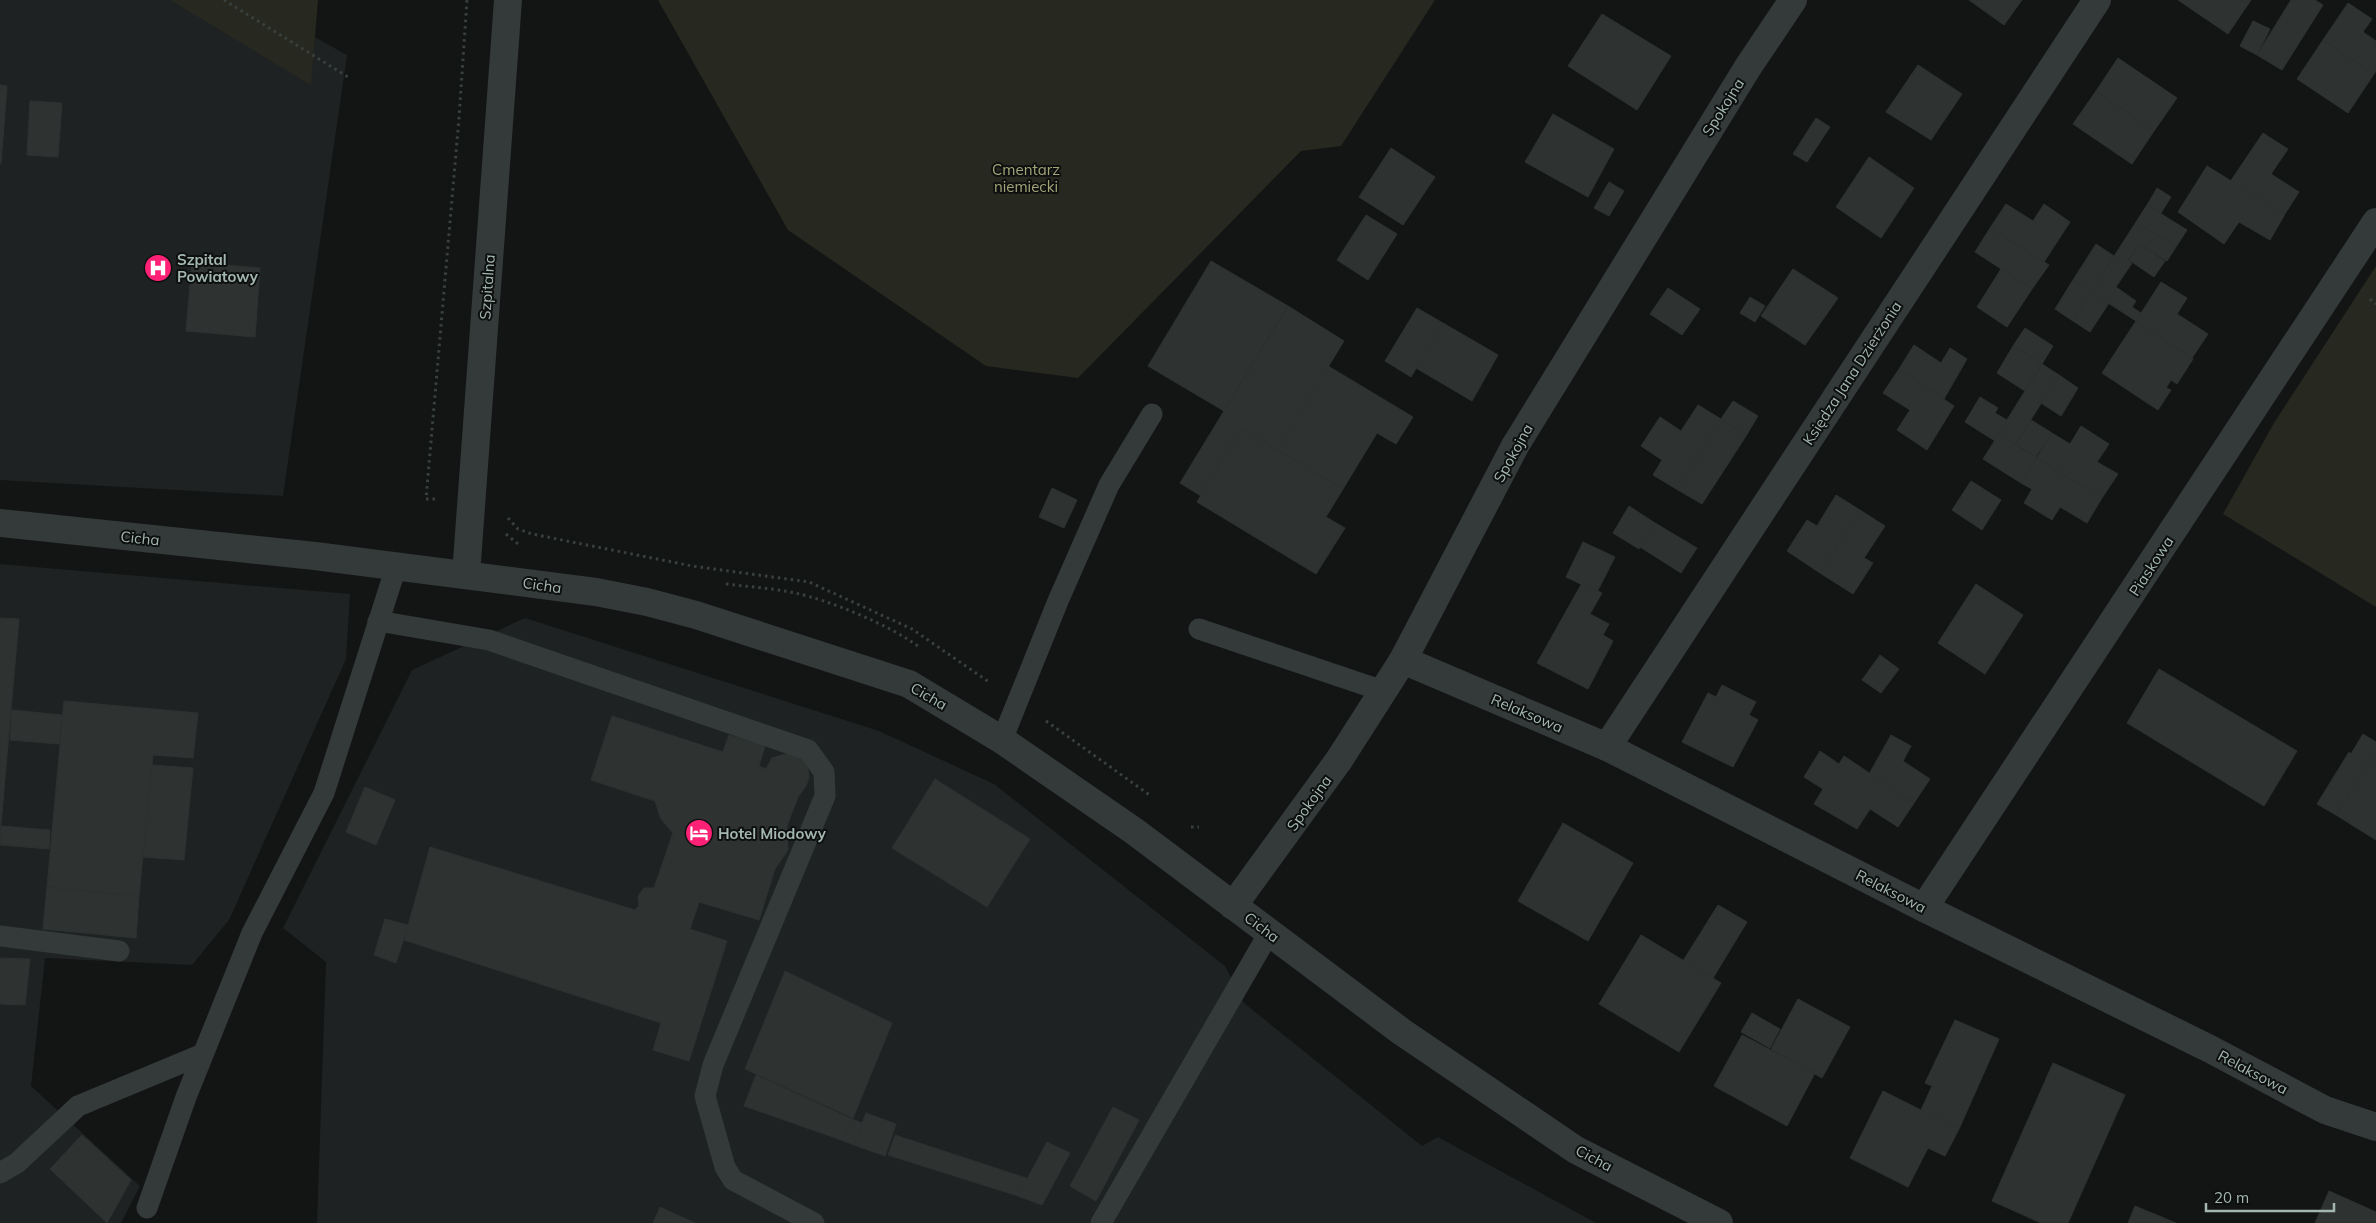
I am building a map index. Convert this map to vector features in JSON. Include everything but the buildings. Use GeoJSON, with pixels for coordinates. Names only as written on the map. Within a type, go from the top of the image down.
{"type":"FeatureCollection","features":[{"type":"Feature","properties":{"kind":"street","name":"Szpitalna"},"geometry":{"type":"LineString","coordinates":[[466,574],[508,0]]}},
{"type":"Feature","properties":{"kind":"street","name":"Spokojna"},"geometry":{"type":"LineString","coordinates":[[1233,906],[1339,760],[1403,660],[1515,446],[1748,66],[1793,0]]}},
{"type":"Feature","properties":{"kind":"street","name":"Księdza Jana Dzierżonia"},"geometry":{"type":"LineString","coordinates":[[1607,747],[2097,0]]}},
{"type":"Feature","properties":{"kind":"street","name":"Piaskowa"},"geometry":{"type":"LineString","coordinates":[[1924,908],[2376,222]]}},
{"type":"Feature","properties":{"kind":"street","name":"Cicha"},"geometry":{"type":"LineString","coordinates":[[0,523],[305,555],[596,592],[647,602],[696,615],[910,684],[1002,740],[1134,830],[1402,1032],[1576,1150],[1718,1223]]}},
{"type":"Feature","properties":{"kind":"street","name":"Relaksowa"},"geometry":{"type":"LineString","coordinates":[[1403,660],[1607,747],[1924,908],[2201,1044],[2325,1110],[2376,1127]]}},
{"type":"Feature","properties":{"kind":"lane"},"geometry":{"type":"LineString","coordinates":[[1002,740],[1058,601],[1110,485],[1152,414]]}},
{"type":"Feature","properties":{"kind":"lane"},"geometry":{"type":"LineString","coordinates":[[148,1208],[186,1097],[252,933],[324,793],[396,567]]}},
{"type":"Feature","properties":{"kind":"lane"},"geometry":{"type":"LineString","coordinates":[[378,621],[489,640],[808,750],[824,772],[825,796],[713,1065],[705,1096],[725,1167],[732,1180],[814,1223]]}},
{"type":"Feature","properties":{"kind":"lane"},"geometry":{"type":"LineString","coordinates":[[1199,630],[1383,691]]}},
{"type":"Feature","properties":{"kind":"lane"},"geometry":{"type":"LineString","coordinates":[[1100,1223],[1269,933]]}},
{"type":"Feature","properties":{"kind":"lane"},"geometry":{"type":"LineString","coordinates":[[0,936],[119,951]]}},
{"type":"Feature","properties":{"kind":"lane"},"geometry":{"type":"LineString","coordinates":[[0,1173],[16,1163],[78,1106],[203,1054]]}},
{"type":"Feature","properties":{"kind":"path"},"geometry":{"type":"LineString","coordinates":[[224,0],[348,77]]}},
{"type":"Feature","properties":{"kind":"path"},"geometry":{"type":"LineString","coordinates":[[467,0],[460,118],[426,499],[490,505],[493,516],[508,537],[520,545]]}},
{"type":"Feature","properties":{"kind":"path"},"geometry":{"type":"LineString","coordinates":[[505,510],[508,519],[518,529],[532,534],[692,566],[809,582],[912,629],[992,684]]}},
{"type":"Feature","properties":{"kind":"path"},"geometry":{"type":"LineString","coordinates":[[724,584],[796,593],[847,610],[903,635],[924,651]]}},
{"type":"Feature","properties":{"kind":"path"},"geometry":{"type":"LineString","coordinates":[[1190,827],[1199,827]]}},
{"type":"Feature","properties":{"kind":"shaded area","name":"Szpital Powiatowy"},"geometry":{"type":"Polygon","coordinates":[[[0,0],[248,0],[347,55],[283,496],[0,480],[0,0]]]}},
{"type":"Feature","properties":{"kind":"shaded area"},"geometry":{"type":"Polygon","coordinates":[[[0,564],[350,594],[346,659],[229,920],[192,965],[45,958],[31,1086],[140,1186],[121,1223],[0,1223],[0,564]]]}},
{"type":"Feature","properties":{"kind":"shaded area"},"geometry":{"type":"Polygon","coordinates":[[[525,618],[879,731],[994,784],[1225,966],[1244,1003],[1422,1146],[1438,1137],[1596,1223],[317,1223],[326,962],[283,928],[412,670],[525,618]]]}},
{"type":"Feature","properties":{"kind":"green space"},"geometry":{"type":"Polygon","coordinates":[[[170,0],[318,0],[311,85],[170,0]]]}},
{"type":"Feature","properties":{"kind":"green space","name":"Cmentarz niemiecki"},"geometry":{"type":"Polygon","coordinates":[[[658,0],[1435,0],[1341,146],[1301,151],[1078,378],[986,366],[788,230],[658,0]]]}},
{"type":"Feature","properties":{"kind":"green space"},"geometry":{"type":"Polygon","coordinates":[[[2376,266],[2376,607],[2223,514],[2274,423],[2376,266]]]}},
{"type":"Feature","properties":{"kind":"place","name":"Szpital Powiatowy"},"geometry":{"type":"Point","coordinates":[158,268]}},
{"type":"Feature","properties":{"kind":"place","name":"Hotel Miodowy"},"geometry":{"type":"Point","coordinates":[699,833]}}]}
